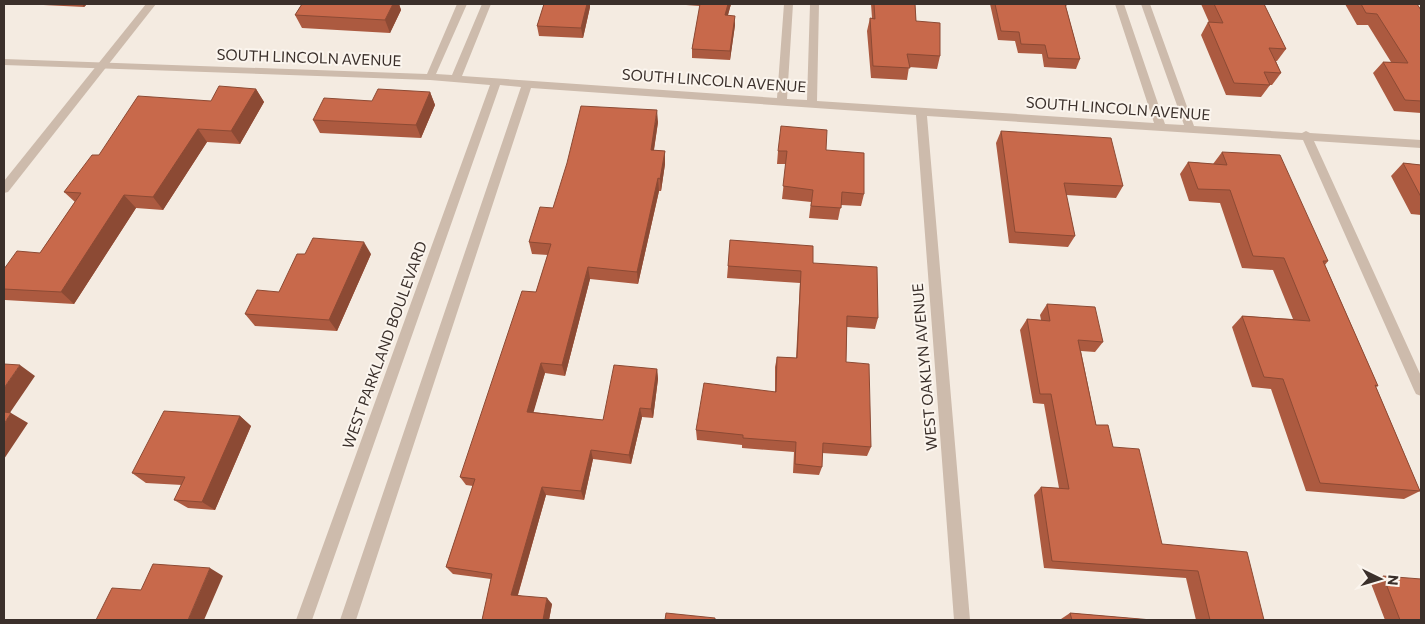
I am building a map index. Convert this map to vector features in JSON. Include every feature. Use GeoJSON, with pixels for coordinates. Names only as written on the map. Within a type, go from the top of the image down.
{"type":"FeatureCollection","features":[{"type":"Feature","properties":{"kind":"street"},"geometry":{"type":"LineString","coordinates":[[4,189],[151,4]]}},
{"type":"Feature","properties":{"kind":"street"},"geometry":{"type":"LineString","coordinates":[[430,77],[462,4]]}},
{"type":"Feature","properties":{"kind":"street"},"geometry":{"type":"LineString","coordinates":[[456,78],[487,4]]}},
{"type":"Feature","properties":{"kind":"street"},"geometry":{"type":"LineString","coordinates":[[782,101],[788,4]]}},
{"type":"Feature","properties":{"kind":"street"},"geometry":{"type":"LineString","coordinates":[[812,103],[815,4]]}},
{"type":"Feature","properties":{"kind":"street"},"geometry":{"type":"LineString","coordinates":[[1120,4],[1160,126]]}},
{"type":"Feature","properties":{"kind":"street"},"geometry":{"type":"LineString","coordinates":[[1146,4],[1190,128]]}},
{"type":"Feature","properties":{"kind":"street","name":"SOUTH LINCOLN AVENUE"},"geometry":{"type":"LineString","coordinates":[[4,62],[101,67],[456,78],[921,112],[1306,135],[1421,144]]}},
{"type":"Feature","properties":{"kind":"street","name":"WEST PARKLAND BOULEVARD"},"geometry":{"type":"LineString","coordinates":[[304,620],[496,82]]}},
{"type":"Feature","properties":{"kind":"street"},"geometry":{"type":"LineString","coordinates":[[348,620],[527,84]]}},
{"type":"Feature","properties":{"kind":"street","name":"WEST OAKLYN AVENUE"},"geometry":{"type":"LineString","coordinates":[[921,112],[962,620]]}},
{"type":"Feature","properties":{"kind":"street"},"geometry":{"type":"LineString","coordinates":[[1306,135],[1421,390]]}},
{"type":"Feature","properties":{"kind":"building"},"geometry":{"type":"Polygon","coordinates":[[[302,4],[393,4],[385,20],[295,15],[302,4]]]}},
{"type":"Feature","properties":{"kind":"building"},"geometry":{"type":"Polygon","coordinates":[[[544,4],[587,4],[581,28],[537,26],[544,4]]]}},
{"type":"Feature","properties":{"kind":"building"},"geometry":{"type":"Polygon","coordinates":[[[700,4],[728,4],[725,15],[735,16],[730,51],[692,49],[700,4]]]}},
{"type":"Feature","properties":{"kind":"building"},"geometry":{"type":"Polygon","coordinates":[[[874,4],[915,4],[916,21],[940,23],[940,56],[907,54],[910,68],[873,66],[870,18],[875,19],[874,4]]]}},
{"type":"Feature","properties":{"kind":"building"},"geometry":{"type":"Polygon","coordinates":[[[995,4],[1065,4],[1080,59],[1048,58],[1045,45],[1021,44],[1019,32],[1001,31],[995,4]]]}},
{"type":"Feature","properties":{"kind":"building"},"geometry":{"type":"Polygon","coordinates":[[[1214,4],[1264,4],[1286,49],[1269,48],[1281,73],[1264,72],[1270,85],[1234,83],[1208,22],[1223,23],[1214,4]]]}},
{"type":"Feature","properties":{"kind":"building"},"geometry":{"type":"Polygon","coordinates":[[[1361,4],[1417,4],[1421,10],[1421,101],[1405,100],[1383,62],[1408,63],[1377,14],[1366,13],[1361,4]]]}},
{"type":"Feature","properties":{"kind":"building"},"geometry":{"type":"Polygon","coordinates":[[[219,86],[256,89],[231,131],[198,129],[153,197],[124,195],[61,292],[4,289],[4,269],[17,251],[40,253],[81,193],[64,192],[92,155],[99,155],[138,96],[211,101],[219,86]]]}},
{"type":"Feature","properties":{"kind":"building"},"geometry":{"type":"Polygon","coordinates":[[[378,89],[430,92],[416,125],[313,120],[324,98],[372,101],[378,89]]]}},
{"type":"Feature","properties":{"kind":"building"},"geometry":{"type":"Polygon","coordinates":[[[581,106],[657,110],[651,150],[665,151],[637,272],[588,267],[562,365],[541,363],[527,412],[603,420],[614,365],[657,369],[651,409],[640,408],[629,455],[591,450],[581,491],[542,487],[511,595],[547,598],[543,620],[482,620],[492,574],[446,567],[475,479],[460,477],[522,291],[536,292],[551,244],[529,242],[540,207],[553,208],[567,163],[581,106]]]}},
{"type":"Feature","properties":{"kind":"building"},"geometry":{"type":"Polygon","coordinates":[[[781,126],[827,130],[826,150],[864,153],[864,194],[842,192],[841,208],[811,206],[813,190],[783,186],[787,151],[778,151],[781,126]]]}},
{"type":"Feature","properties":{"kind":"building"},"geometry":{"type":"Polygon","coordinates":[[[1001,131],[1111,138],[1123,186],[1064,183],[1075,236],[1015,232],[1001,131]]]}},
{"type":"Feature","properties":{"kind":"building"},"geometry":{"type":"Polygon","coordinates":[[[1222,152],[1280,155],[1328,261],[1323,261],[1378,386],[1375,385],[1420,491],[1320,483],[1283,379],[1264,377],[1242,316],[1310,321],[1284,258],[1253,256],[1230,190],[1198,189],[1188,162],[1227,165],[1222,152]]]}},
{"type":"Feature","properties":{"kind":"building"},"geometry":{"type":"Polygon","coordinates":[[[1403,163],[1421,165],[1421,197],[1403,163]]]}},
{"type":"Feature","properties":{"kind":"building"},"geometry":{"type":"Polygon","coordinates":[[[313,238],[364,242],[329,320],[245,314],[257,290],[279,292],[297,254],[305,254],[313,238]]]}},
{"type":"Feature","properties":{"kind":"building"},"geometry":{"type":"Polygon","coordinates":[[[730,240],[813,246],[813,263],[877,267],[878,318],[847,316],[846,362],[869,364],[871,447],[823,443],[822,467],[795,464],[796,442],[743,438],[743,435],[696,430],[704,383],[776,392],[777,357],[797,358],[801,271],[728,266],[730,240]]]}},
{"type":"Feature","properties":{"kind":"building"},"geometry":{"type":"Polygon","coordinates":[[[1047,304],[1095,307],[1103,342],[1078,340],[1096,425],[1108,425],[1113,447],[1139,449],[1162,544],[1247,552],[1264,620],[1210,620],[1198,571],[1052,561],[1041,487],[1069,489],[1051,394],[1040,394],[1027,319],[1050,321],[1047,304]]]}},
{"type":"Feature","properties":{"kind":"building"},"geometry":{"type":"Polygon","coordinates":[[[4,364],[20,365],[4,388],[4,364]]]}},
{"type":"Feature","properties":{"kind":"building"},"geometry":{"type":"Polygon","coordinates":[[[164,411],[240,416],[202,502],[174,500],[185,477],[132,473],[164,411]]]}},
{"type":"Feature","properties":{"kind":"building"},"geometry":{"type":"Polygon","coordinates":[[[4,412],[11,413],[4,424],[4,412]]]}},
{"type":"Feature","properties":{"kind":"building"},"geometry":{"type":"Polygon","coordinates":[[[153,564],[210,568],[188,620],[96,620],[112,588],[141,590],[153,564]]]}},
{"type":"Feature","properties":{"kind":"building"},"geometry":{"type":"Polygon","coordinates":[[[1383,576],[1421,579],[1421,620],[1400,620],[1383,576]]]}},
{"type":"Feature","properties":{"kind":"building"},"geometry":{"type":"Polygon","coordinates":[[[666,613],[715,618],[715,620],[665,620],[666,613]]]}},
{"type":"Feature","properties":{"kind":"building"},"geometry":{"type":"Polygon","coordinates":[[[1070,613],[1152,620],[1072,620],[1070,613]]]}}]}
